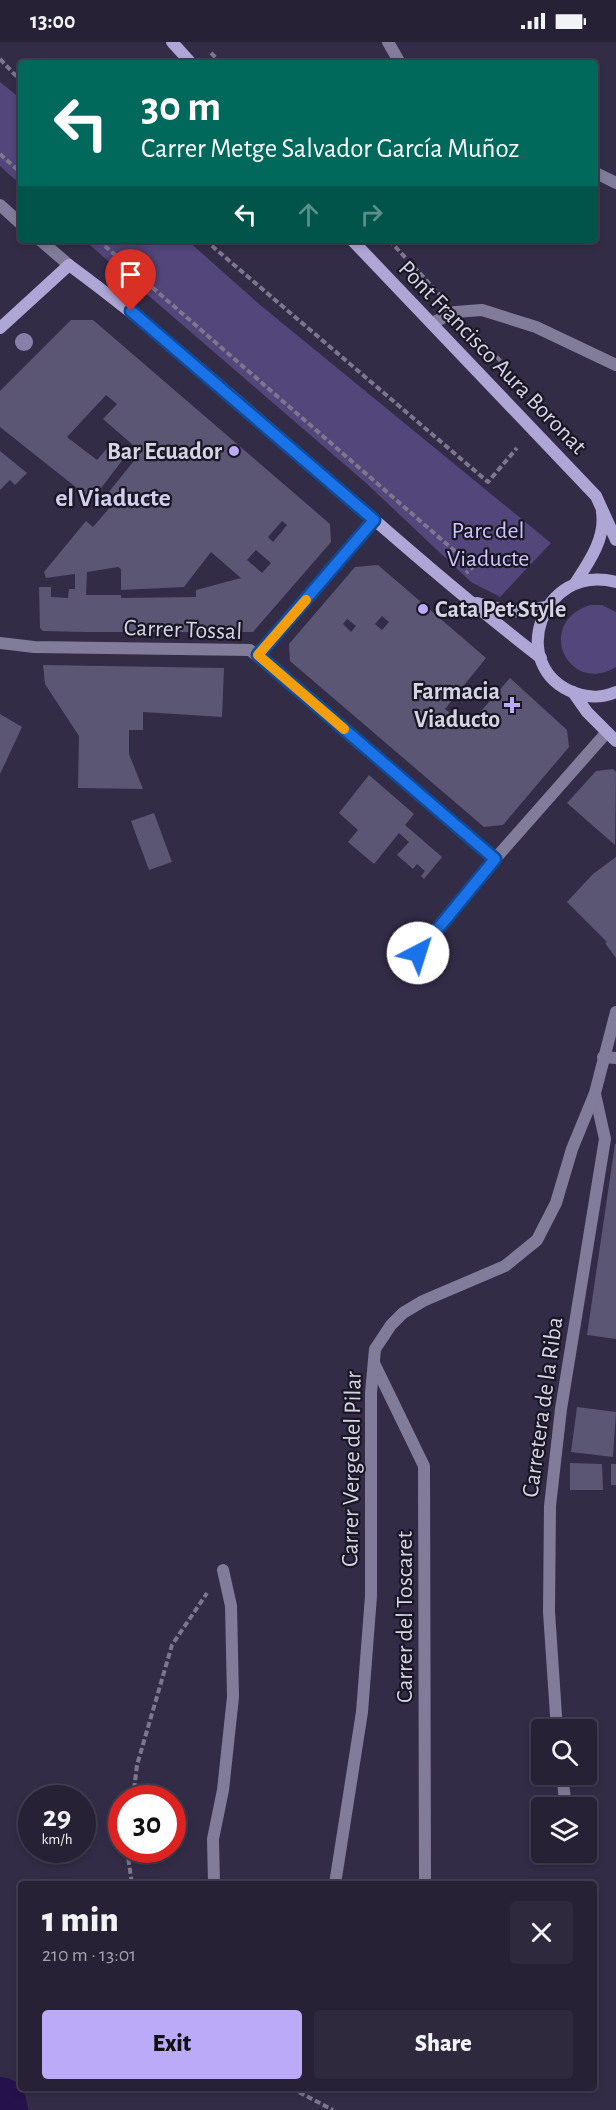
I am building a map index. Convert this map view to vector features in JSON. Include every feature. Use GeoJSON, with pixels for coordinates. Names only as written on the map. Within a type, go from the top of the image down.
{"type":"FeatureCollection","features":[{"type":"Feature","properties":{"kind":"main road"},"geometry":{"type":"LineString","coordinates":[[172,42],[187,60]]}},
{"type":"Feature","properties":{"kind":"main road","name":"Pont Francisco Aura Boronat"},"geometry":{"type":"LineString","coordinates":[[355,243],[596,496],[616,540]]}},
{"type":"Feature","properties":{"kind":"main road"},"geometry":{"type":"LineString","coordinates":[[0,328],[69,265],[131,311],[467,600],[541,658],[557,682],[573,692],[590,697],[605,696],[616,692]]}},
{"type":"Feature","properties":{"kind":"main road"},"geometry":{"type":"LineString","coordinates":[[576,582],[595,552],[600,537],[603,518],[601,505]]}},
{"type":"Feature","properties":{"kind":"main road"},"geometry":{"type":"LineString","coordinates":[[541,658],[538,631],[547,607],[557,594],[576,582],[598,579],[616,582]]}},
{"type":"Feature","properties":{"kind":"main road"},"geometry":{"type":"LineString","coordinates":[[467,600],[511,612],[547,607]]}},
{"type":"Feature","properties":{"kind":"main road"},"geometry":{"type":"LineString","coordinates":[[573,692],[587,712],[611,736]]}},
{"type":"Feature","properties":{"kind":"street"},"geometry":{"type":"LineString","coordinates":[[388,42],[398,60]]}},
{"type":"Feature","properties":{"kind":"street"},"geometry":{"type":"LineString","coordinates":[[598,174],[616,183]]}},
{"type":"Feature","properties":{"kind":"street"},"geometry":{"type":"LineString","coordinates":[[0,205],[18,221]]}},
{"type":"Feature","properties":{"kind":"street"},"geometry":{"type":"LineString","coordinates":[[43,243],[69,265]]}},
{"type":"Feature","properties":{"kind":"street"},"geometry":{"type":"LineString","coordinates":[[432,323],[455,312],[482,310],[526,324],[616,365]]}},
{"type":"Feature","properties":{"kind":"street","name":"Carrer Tossal"},"geometry":{"type":"LineString","coordinates":[[0,643],[34,647],[242,649],[258,655],[374,520]]}},
{"type":"Feature","properties":{"kind":"street"},"geometry":{"type":"LineString","coordinates":[[258,655],[495,859]]}},
{"type":"Feature","properties":{"kind":"street"},"geometry":{"type":"LineString","coordinates":[[418,953],[495,859],[611,736]]}},
{"type":"Feature","properties":{"kind":"street","name":"Carrer Verge del Pilar"},"geometry":{"type":"LineString","coordinates":[[335,1881],[362,1712],[371,1596],[375,1349],[391,1325],[403,1313],[423,1301],[506,1266],[537,1240],[556,1203],[572,1149],[610,1058],[616,1012]]}},
{"type":"Feature","properties":{"kind":"street","name":"Carretera de la Riba"},"geometry":{"type":"LineString","coordinates":[[555,1719],[549,1623],[550,1506],[561,1409],[604,1139],[595,1093]]}},
{"type":"Feature","properties":{"kind":"street","name":"Carrer del Toscaret"},"geometry":{"type":"LineString","coordinates":[[373,1362],[424,1466],[425,1881]]}},
{"type":"Feature","properties":{"kind":"street"},"geometry":{"type":"LineString","coordinates":[[214,1881],[213,1839],[223,1790],[233,1697],[231,1606],[223,1570]]}},
{"type":"Feature","properties":{"kind":"path"},"geometry":{"type":"LineString","coordinates":[[0,59],[18,78]]}},
{"type":"Feature","properties":{"kind":"path"},"geometry":{"type":"LineString","coordinates":[[0,154],[18,170]]}},
{"type":"Feature","properties":{"kind":"path"},"geometry":{"type":"LineString","coordinates":[[101,243],[473,567],[464,575]]}},
{"type":"Feature","properties":{"kind":"path"},"geometry":{"type":"LineString","coordinates":[[209,243],[488,482],[517,448]]}},
{"type":"Feature","properties":{"kind":"path","name":"Pont Francisco Aura Boronat"},"geometry":{"type":"LineString","coordinates":[[392,243],[533,396]]}},
{"type":"Feature","properties":{"kind":"path"},"geometry":{"type":"LineString","coordinates":[[135,1785],[137,1765],[172,1645],[223,1570]]}},
{"type":"Feature","properties":{"kind":"path"},"geometry":{"type":"LineString","coordinates":[[129,1863],[132,1881]]}},
{"type":"Feature","properties":{"kind":"path"},"geometry":{"type":"LineString","coordinates":[[297,2091],[333,2110]]}},
{"type":"Feature","properties":{"kind":"green space"},"geometry":{"type":"Polygon","coordinates":[[[0,82],[18,97],[18,182],[0,166],[0,82]]]}},
{"type":"Feature","properties":{"kind":"green space","name":"Parc del Viaducte"},"geometry":{"type":"Polygon","coordinates":[[[87,243],[190,243],[259,304],[551,543],[500,597],[471,582],[366,483],[87,243]]]}},
{"type":"Feature","properties":{"kind":"green space"},"geometry":{"type":"Polygon","coordinates":[[[590,605],[602,605],[616,612],[616,667],[599,673],[584,672],[572,665],[564,654],[561,640],[564,626],[573,614],[590,605]]]}},
{"type":"Feature","properties":{"kind":"building"},"geometry":{"type":"Polygon","coordinates":[[[71,320],[93,320],[330,524],[331,542],[253,632],[43,631],[40,628],[39,587],[51,587],[51,597],[68,598],[69,589],[75,589],[75,574],[46,578],[44,572],[86,521],[93,527],[112,505],[104,498],[141,452],[103,419],[117,404],[106,395],[67,437],[97,460],[109,446],[124,458],[92,500],[0,427],[0,391],[71,320]],[[282,521],[268,537],[273,542],[287,525],[282,521]],[[256,550],[247,560],[262,573],[271,563],[256,550]],[[211,552],[184,587],[121,590],[121,569],[118,567],[87,572],[86,595],[121,595],[121,598],[196,597],[196,590],[241,578],[211,552]]]}},
{"type":"Feature","properties":{"kind":"building"},"geometry":{"type":"Polygon","coordinates":[[[0,451],[27,473],[15,485],[10,480],[0,490],[0,451]]]}},
{"type":"Feature","properties":{"kind":"building"},"geometry":{"type":"Polygon","coordinates":[[[378,565],[486,658],[445,709],[467,727],[510,678],[567,730],[569,747],[503,825],[484,827],[290,661],[289,644],[355,567],[378,565]],[[382,616],[375,624],[382,630],[389,622],[382,616]],[[347,619],[343,624],[351,632],[356,626],[347,619]]]}},
{"type":"Feature","properties":{"kind":"building"},"geometry":{"type":"Polygon","coordinates":[[[43,665],[224,668],[222,717],[143,712],[143,730],[129,730],[129,754],[143,789],[78,788],[79,736],[45,684],[43,665]]]}},
{"type":"Feature","properties":{"kind":"building"},"geometry":{"type":"Polygon","coordinates":[[[0,714],[22,727],[0,774],[0,714]]]}},
{"type":"Feature","properties":{"kind":"building"},"geometry":{"type":"Polygon","coordinates":[[[613,769],[616,772],[615,845],[567,803],[596,771],[613,769]]]}},
{"type":"Feature","properties":{"kind":"building"},"geometry":{"type":"Polygon","coordinates":[[[369,775],[414,814],[405,825],[442,857],[424,879],[421,876],[425,871],[417,864],[413,869],[397,855],[409,842],[399,833],[374,864],[348,842],[358,830],[339,813],[369,775]]]}},
{"type":"Feature","properties":{"kind":"building"},"geometry":{"type":"Polygon","coordinates":[[[154,813],[172,862],[149,870],[131,821],[154,813]]]}},
{"type":"Feature","properties":{"kind":"building"},"geometry":{"type":"Polygon","coordinates":[[[616,857],[616,958],[605,943],[607,942],[567,902],[593,874],[616,857]]]}},
{"type":"Feature","properties":{"kind":"building"},"geometry":{"type":"Polygon","coordinates":[[[616,1144],[616,1339],[587,1335],[616,1144]]]}},
{"type":"Feature","properties":{"kind":"building"},"geometry":{"type":"Polygon","coordinates":[[[577,1407],[616,1412],[613,1457],[571,1452],[577,1407]]]}},
{"type":"Feature","properties":{"kind":"building"},"geometry":{"type":"Polygon","coordinates":[[[570,1463],[602,1464],[603,1490],[570,1490],[570,1463]]]}},
{"type":"Feature","properties":{"kind":"building"},"geometry":{"type":"Polygon","coordinates":[[[611,1464],[616,1464],[616,1485],[611,1485],[611,1464]]]}},
{"type":"Feature","properties":{"kind":"waterway"},"geometry":{"type":"LineString","coordinates":[[0,2103],[2,2110]]}},
{"type":"Feature","properties":{"kind":"slow traffic"},"geometry":{"type":"LineString","coordinates":[[306,600],[258,655],[344,729]]}},
{"type":"Feature","properties":{"kind":"place","name":"Bar Ecuador"},"geometry":{"type":"Point","coordinates":[234,451]}},
{"type":"Feature","properties":{"kind":"place","name":"Cata Pet Style"},"geometry":{"type":"Point","coordinates":[423,609]}},
{"type":"Feature","properties":{"kind":"place","name":"Farmacia Viaducto"},"geometry":{"type":"Point","coordinates":[512,705]}},
{"type":"Feature","properties":{"kind":"district","name":"el Viaducte"},"geometry":{"type":"Point","coordinates":[113,497]}},
{"type":"Feature","properties":{"kind":"route"},"geometry":{"type":"LineString","coordinates":[[131,311],[374,520],[258,655],[495,859],[418,953]]}}]}
